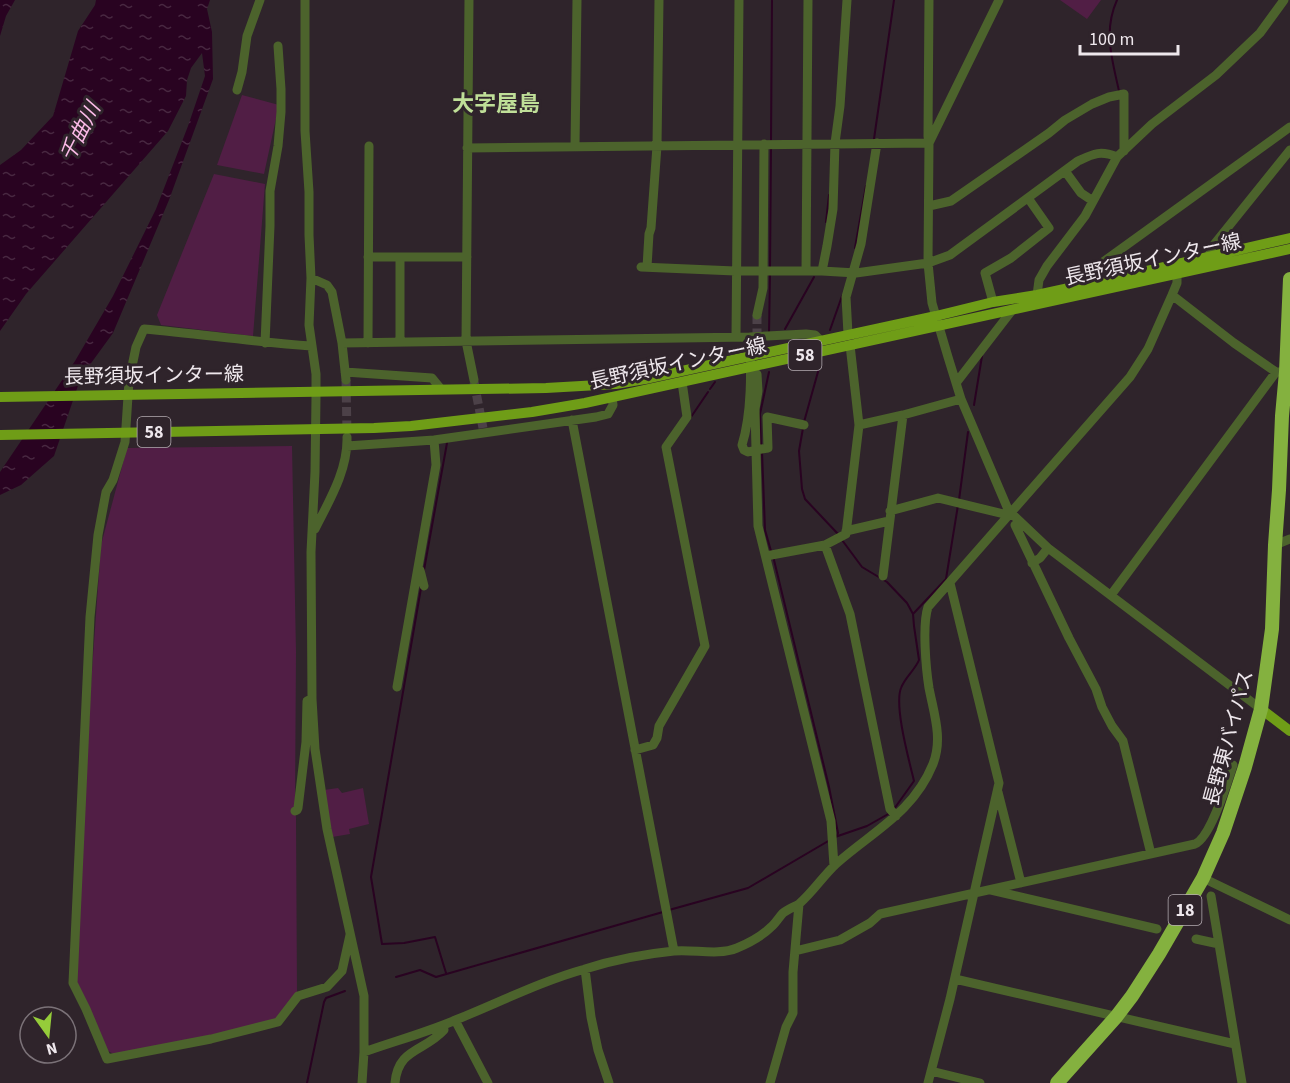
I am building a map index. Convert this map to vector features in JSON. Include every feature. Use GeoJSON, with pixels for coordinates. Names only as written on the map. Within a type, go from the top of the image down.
{"type":"FeatureCollection","features":[{"type":"Feature","properties":{"kind":"highway","name":"長野東バイパス"},"geometry":{"type":"LineString","coordinates":[[1057,1083],[1116,1017],[1160,954],[1203,878],[1223,833],[1245,767],[1261,709],[1272,629],[1282,416],[1281,372],[1288,356],[1290,279]]}},
{"type":"Feature","properties":{"kind":"main road","name":"長野須坂インター線"},"geometry":{"type":"LineString","coordinates":[[938,321],[993,302],[1037,295],[1290,238]]}},
{"type":"Feature","properties":{"kind":"main road","name":"長野須坂インター線"},"geometry":{"type":"LineString","coordinates":[[0,435],[312,430],[402,426],[532,412],[682,382],[849,340],[938,321],[1013,309],[1290,249]]}},
{"type":"Feature","properties":{"kind":"main road","name":"長野須坂インター線"},"geometry":{"type":"LineString","coordinates":[[0,397],[546,388],[616,384],[753,365],[820,340],[849,340]]}},
{"type":"Feature","properties":{"kind":"main road"},"geometry":{"type":"LineString","coordinates":[[1261,709],[1289,729]]}},
{"type":"Feature","properties":{"kind":"street"},"geometry":{"type":"LineString","coordinates":[[237,90],[247,36],[260,0]]}},
{"type":"Feature","properties":{"kind":"street"},"geometry":{"type":"LineString","coordinates":[[305,0],[305,132],[311,278],[309,325],[316,374],[312,391],[312,699],[315,749],[327,829],[364,996],[362,1083]]}},
{"type":"Feature","properties":{"kind":"street"},"geometry":{"type":"LineString","coordinates":[[470,0],[466,341],[474,380]]}},
{"type":"Feature","properties":{"kind":"street"},"geometry":{"type":"LineString","coordinates":[[575,147],[577,0]]}},
{"type":"Feature","properties":{"kind":"street"},"geometry":{"type":"LineString","coordinates":[[659,0],[657,146],[644,267],[853,273],[928,263],[950,255],[1078,161],[1095,154],[1120,154]]}},
{"type":"Feature","properties":{"kind":"street"},"geometry":{"type":"LineString","coordinates":[[736,337],[739,0]]}},
{"type":"Feature","properties":{"kind":"street"},"geometry":{"type":"LineString","coordinates":[[806,271],[808,0]]}},
{"type":"Feature","properties":{"kind":"street"},"geometry":{"type":"LineString","coordinates":[[822,271],[833,209],[835,143],[840,106],[846,0]]}},
{"type":"Feature","properties":{"kind":"street"},"geometry":{"type":"LineString","coordinates":[[929,0],[928,263],[932,303],[961,399],[1008,513]]}},
{"type":"Feature","properties":{"kind":"street"},"geometry":{"type":"LineString","coordinates":[[929,143],[999,0]]}},
{"type":"Feature","properties":{"kind":"street"},"geometry":{"type":"LineString","coordinates":[[1037,295],[1039,280],[1047,266],[1073,232],[1120,154],[1152,124],[1216,75],[1260,33],[1284,0]]}},
{"type":"Feature","properties":{"kind":"street"},"geometry":{"type":"LineString","coordinates":[[265,343],[270,191],[281,112],[278,46]]}},
{"type":"Feature","properties":{"kind":"street"},"geometry":{"type":"LineString","coordinates":[[929,206],[951,201],[1040,140],[1065,120],[1092,104],[1124,94],[1120,154]]}},
{"type":"Feature","properties":{"kind":"street"},"geometry":{"type":"LineString","coordinates":[[1084,284],[1085,275],[1290,127]]}},
{"type":"Feature","properties":{"kind":"street"},"geometry":{"type":"LineString","coordinates":[[770,556],[825,545],[846,534],[859,425],[846,297],[861,244],[877,143]]}},
{"type":"Feature","properties":{"kind":"street"},"geometry":{"type":"LineString","coordinates":[[467,148],[929,143]]}},
{"type":"Feature","properties":{"kind":"street"},"geometry":{"type":"LineString","coordinates":[[757,315],[768,271],[764,144]]}},
{"type":"Feature","properties":{"kind":"street"},"geometry":{"type":"LineString","coordinates":[[368,343],[369,146]]}},
{"type":"Feature","properties":{"kind":"street"},"geometry":{"type":"LineString","coordinates":[[1209,256],[1212,247],[1290,150]]}},
{"type":"Feature","properties":{"kind":"street"},"geometry":{"type":"LineString","coordinates":[[1065,171],[1081,193],[1093,201]]}},
{"type":"Feature","properties":{"kind":"street"},"geometry":{"type":"LineString","coordinates":[[993,302],[985,273],[1011,258],[1049,228],[1028,198]]}},
{"type":"Feature","properties":{"kind":"street"},"geometry":{"type":"LineString","coordinates":[[368,257],[467,257]]}},
{"type":"Feature","properties":{"kind":"street"},"geometry":{"type":"LineString","coordinates":[[400,257],[400,342]]}},
{"type":"Feature","properties":{"kind":"street"},"geometry":{"type":"LineString","coordinates":[[364,1052],[443,1025],[585,969],[628,958],[674,951],[727,952],[738,948],[771,928],[783,913],[799,904],[834,866],[893,813],[911,801],[926,779],[934,762],[937,747],[938,728],[929,686],[926,645],[928,607],[1008,513],[1130,377],[1148,349],[1177,283],[1177,273]]}},
{"type":"Feature","properties":{"kind":"street"},"geometry":{"type":"LineString","coordinates":[[311,278],[327,285],[332,292],[342,343],[345,376],[432,378],[441,389]]}},
{"type":"Feature","properties":{"kind":"street"},"geometry":{"type":"LineString","coordinates":[[1111,595],[1281,372],[1234,343],[1172,295]]}},
{"type":"Feature","properties":{"kind":"street"},"geometry":{"type":"LineString","coordinates":[[956,383],[1013,309]]}},
{"type":"Feature","properties":{"kind":"street"},"geometry":{"type":"LineString","coordinates":[[311,346],[144,329],[135,347],[129,381],[124,442],[113,480],[106,492],[98,535],[90,617],[73,983],[107,1059],[211,1039],[278,1022],[298,996],[327,987],[342,970],[350,935]]}},
{"type":"Feature","properties":{"kind":"street"},"geometry":{"type":"LineString","coordinates":[[342,343],[814,335],[820,340]]}},
{"type":"Feature","properties":{"kind":"street"},"geometry":{"type":"LineString","coordinates":[[750,337],[753,365],[747,429],[742,445],[744,450],[748,452],[768,448],[767,417],[803,425]]}},
{"type":"Feature","properties":{"kind":"street"},"geometry":{"type":"LineString","coordinates":[[635,750],[654,746],[659,726],[705,646],[666,447],[687,417],[682,382]]}},
{"type":"Feature","properties":{"kind":"street"},"geometry":{"type":"LineString","coordinates":[[312,534],[340,474],[347,441],[434,440],[572,420],[608,414],[613,405],[612,397]]}},
{"type":"Feature","properties":{"kind":"street"},"geometry":{"type":"LineString","coordinates":[[859,425],[961,399]]}},
{"type":"Feature","properties":{"kind":"street"},"geometry":{"type":"LineString","coordinates":[[883,576],[903,415]]}},
{"type":"Feature","properties":{"kind":"street"},"geometry":{"type":"LineString","coordinates":[[572,420],[674,951]]}},
{"type":"Feature","properties":{"kind":"street"},"geometry":{"type":"LineString","coordinates":[[397,687],[436,465],[434,440]]}},
{"type":"Feature","properties":{"kind":"street"},"geometry":{"type":"LineString","coordinates":[[760,450],[758,526],[770,556],[831,821],[834,866]]}},
{"type":"Feature","properties":{"kind":"street"},"geometry":{"type":"LineString","coordinates":[[846,531],[938,498],[1008,513],[1048,548],[1261,709]]}},
{"type":"Feature","properties":{"kind":"street"},"geometry":{"type":"LineString","coordinates":[[1015,525],[1069,639],[1096,689],[1102,707],[1123,741],[1151,854]]}},
{"type":"Feature","properties":{"kind":"street"},"geometry":{"type":"LineString","coordinates":[[1275,545],[1290,539]]}},
{"type":"Feature","properties":{"kind":"street"},"geometry":{"type":"LineString","coordinates":[[825,545],[850,614],[893,813]]}},
{"type":"Feature","properties":{"kind":"street"},"geometry":{"type":"LineString","coordinates":[[1032,563],[1040,558],[1048,548]]}},
{"type":"Feature","properties":{"kind":"street"},"geometry":{"type":"LineString","coordinates":[[418,565],[423,581]]}},
{"type":"Feature","properties":{"kind":"street"},"geometry":{"type":"LineString","coordinates":[[928,1083],[955,980],[999,783],[950,583]]}},
{"type":"Feature","properties":{"kind":"street"},"geometry":{"type":"LineString","coordinates":[[295,810],[298,808],[304,762],[307,701],[312,699]]}},
{"type":"Feature","properties":{"kind":"street"},"geometry":{"type":"LineString","coordinates":[[795,951],[840,940],[870,923],[880,914],[1200,842],[1214,815],[1233,765]]}},
{"type":"Feature","properties":{"kind":"street"},"geometry":{"type":"LineString","coordinates":[[998,789],[1021,883]]}},
{"type":"Feature","properties":{"kind":"street"},"geometry":{"type":"LineString","coordinates":[[1203,878],[1290,920]]}},
{"type":"Feature","properties":{"kind":"street"},"geometry":{"type":"LineString","coordinates":[[989,890],[1157,929]]}},
{"type":"Feature","properties":{"kind":"street"},"geometry":{"type":"LineString","coordinates":[[1211,896],[1242,1083]]}},
{"type":"Feature","properties":{"kind":"street"},"geometry":{"type":"LineString","coordinates":[[770,1083],[786,1027],[793,1013],[799,904]]}},
{"type":"Feature","properties":{"kind":"street"},"geometry":{"type":"LineString","coordinates":[[1196,939],[1219,944]]}},
{"type":"Feature","properties":{"kind":"street"},"geometry":{"type":"LineString","coordinates":[[585,969],[591,1017],[598,1050],[609,1083]]}},
{"type":"Feature","properties":{"kind":"street"},"geometry":{"type":"LineString","coordinates":[[955,980],[1235,1044]]}},
{"type":"Feature","properties":{"kind":"street"},"geometry":{"type":"LineString","coordinates":[[455,1020],[488,1083]]}},
{"type":"Feature","properties":{"kind":"street"},"geometry":{"type":"LineString","coordinates":[[395,1083],[399,1065],[408,1055],[438,1037],[444,1030],[443,1025]]}},
{"type":"Feature","properties":{"kind":"street"},"geometry":{"type":"LineString","coordinates":[[931,1071],[980,1083]]}},
{"type":"Feature","properties":{"kind":"shaded area"},"geometry":{"type":"Polygon","coordinates":[[[1060,0],[1101,0],[1087,19],[1060,0]]]}},
{"type":"Feature","properties":{"kind":"shaded area"},"geometry":{"type":"Polygon","coordinates":[[[242,95],[279,105],[264,174],[217,165],[242,95]]]}},
{"type":"Feature","properties":{"kind":"shaded area"},"geometry":{"type":"Polygon","coordinates":[[[214,174],[265,184],[253,336],[161,325],[157,315],[214,174]]]}},
{"type":"Feature","properties":{"kind":"shaded area"},"geometry":{"type":"Polygon","coordinates":[[[292,446],[296,652],[297,994],[277,1021],[115,1055],[105,1049],[76,980],[90,699],[101,545],[127,448],[292,446]]]}},
{"type":"Feature","properties":{"kind":"shaded area"},"geometry":{"type":"Polygon","coordinates":[[[338,788],[342,793],[363,788],[369,824],[349,829],[350,834],[332,837],[324,790],[338,788]]]}},
{"type":"Feature","properties":{"kind":"water"},"geometry":{"type":"Polygon","coordinates":[[[0,0],[15,0],[6,16],[0,36],[0,0]]]}},
{"type":"Feature","properties":{"kind":"water","name":"千曲川"},"geometry":{"type":"Polygon","coordinates":[[[96,0],[210,0],[207,9],[212,32],[213,79],[169,200],[113,333],[81,377],[54,456],[21,485],[0,495],[0,472],[75,361],[113,296],[156,209],[205,76],[202,53],[191,68],[187,80],[186,96],[168,131],[26,294],[0,331],[0,165],[21,150],[53,116],[78,31],[96,0]]]}},
{"type":"Feature","properties":{"kind":"waterway"},"geometry":{"type":"LineString","coordinates":[[771,140],[772,0]]}},
{"type":"Feature","properties":{"kind":"waterway"},"geometry":{"type":"LineString","coordinates":[[874,139],[894,0]]}},
{"type":"Feature","properties":{"kind":"waterway"},"geometry":{"type":"LineString","coordinates":[[1117,0],[1110,23],[1110,45],[1119,91]]}},
{"type":"Feature","properties":{"kind":"waterway"},"geometry":{"type":"LineString","coordinates":[[770,268],[771,148]]}},
{"type":"Feature","properties":{"kind":"waterway"},"geometry":{"type":"LineString","coordinates":[[855,248],[866,186]]}},
{"type":"Feature","properties":{"kind":"waterway"},"geometry":{"type":"LineString","coordinates":[[826,222],[829,195]]}},
{"type":"Feature","properties":{"kind":"waterway"},"geometry":{"type":"LineString","coordinates":[[769,334],[770,274]]}},
{"type":"Feature","properties":{"kind":"waterway"},"geometry":{"type":"LineString","coordinates":[[785,329],[814,277]]}},
{"type":"Feature","properties":{"kind":"waterway"},"geometry":{"type":"LineString","coordinates":[[830,330],[842,296]]}},
{"type":"Feature","properties":{"kind":"waterway"},"geometry":{"type":"LineString","coordinates":[[974,405],[982,356]]}},
{"type":"Feature","properties":{"kind":"waterway"},"geometry":{"type":"LineString","coordinates":[[804,422],[821,361]]}},
{"type":"Feature","properties":{"kind":"waterway"},"geometry":{"type":"LineString","coordinates":[[761,447],[760,414],[769,372]]}},
{"type":"Feature","properties":{"kind":"waterway"},"geometry":{"type":"LineString","coordinates":[[710,389],[715,382]]}},
{"type":"Feature","properties":{"kind":"waterway"},"geometry":{"type":"LineString","coordinates":[[691,417],[708,392]]}},
{"type":"Feature","properties":{"kind":"waterway"},"geometry":{"type":"LineString","coordinates":[[803,428],[799,451],[805,499],[838,534]]}},
{"type":"Feature","properties":{"kind":"waterway"},"geometry":{"type":"LineString","coordinates":[[959,500],[968,432]]}},
{"type":"Feature","properties":{"kind":"waterway"},"geometry":{"type":"LineString","coordinates":[[424,570],[447,443]]}},
{"type":"Feature","properties":{"kind":"waterway"},"geometry":{"type":"LineString","coordinates":[[762,452],[765,530],[771,551]]}},
{"type":"Feature","properties":{"kind":"waterway"},"geometry":{"type":"LineString","coordinates":[[894,809],[914,781],[899,707],[901,688],[919,660],[913,614],[946,579],[958,505]]}},
{"type":"Feature","properties":{"kind":"waterway"},"geometry":{"type":"LineString","coordinates":[[842,540],[862,567],[887,582],[907,603],[913,614]]}},
{"type":"Feature","properties":{"kind":"waterway"},"geometry":{"type":"LineString","coordinates":[[773,556],[829,787],[837,836]]}},
{"type":"Feature","properties":{"kind":"waterway"},"geometry":{"type":"LineString","coordinates":[[421,588],[371,877],[382,944],[404,943],[435,937],[446,973]]}},
{"type":"Feature","properties":{"kind":"waterway"},"geometry":{"type":"LineString","coordinates":[[835,837],[867,826],[890,813]]}},
{"type":"Feature","properties":{"kind":"waterway"},"geometry":{"type":"LineString","coordinates":[[669,910],[748,888],[830,840]]}},
{"type":"Feature","properties":{"kind":"waterway"},"geometry":{"type":"LineString","coordinates":[[396,977],[420,970],[436,977],[663,912]]}},
{"type":"Feature","properties":{"kind":"waterway"},"geometry":{"type":"LineString","coordinates":[[307,1083],[324,1002],[326,998],[345,991]]}},
{"type":"Feature","properties":{"kind":"tunnel"},"geometry":{"type":"LineString","coordinates":[[757,315],[757,359]]}},
{"type":"Feature","properties":{"kind":"tunnel"},"geometry":{"type":"LineString","coordinates":[[346,380],[347,434]]}},
{"type":"Feature","properties":{"kind":"tunnel"},"geometry":{"type":"LineString","coordinates":[[474,382],[483,428]]}},
{"type":"Feature","properties":{"kind":"district","name":"大字屋島"},"geometry":{"type":"Point","coordinates":[496,104]}}]}
